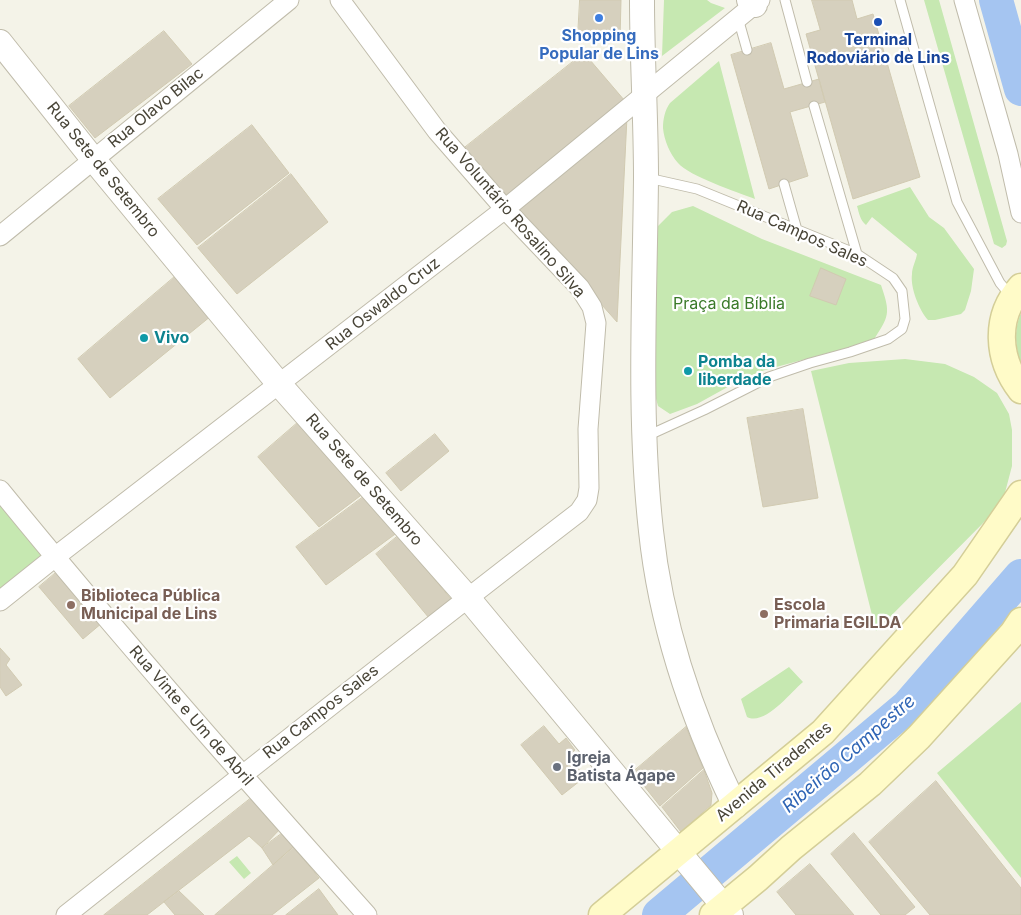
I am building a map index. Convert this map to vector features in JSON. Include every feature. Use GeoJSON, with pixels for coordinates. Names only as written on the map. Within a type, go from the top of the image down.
{"type":"FeatureCollection","features":[{"type":"Feature","properties":{"kind":"main road"},"geometry":{"type":"LineString","coordinates":[[1016,292],[1004,317],[1001,338],[1004,359],[1013,379],[1021,390]]}},
{"type":"Feature","properties":{"kind":"main road","name":"Avenida Tiradentes"},"geometry":{"type":"LineString","coordinates":[[602,915],[684,857],[734,806],[823,732],[965,575],[1021,494]]}},
{"type":"Feature","properties":{"kind":"main road"},"geometry":{"type":"LineString","coordinates":[[721,908],[870,784],[919,737],[1013,633],[1021,621]]}},
{"type":"Feature","properties":{"kind":"street","name":"Rua Olavo Bilac"},"geometry":{"type":"LineString","coordinates":[[0,236],[289,0]]}},
{"type":"Feature","properties":{"kind":"street","name":"Rua Voluntário Rosalino Silva"},"geometry":{"type":"LineString","coordinates":[[340,0],[437,131],[505,209],[580,288],[592,307],[596,323],[588,429],[589,488],[587,500],[579,512]]}},
{"type":"Feature","properties":{"kind":"street"},"geometry":{"type":"LineString","coordinates":[[642,0],[646,177],[642,371],[644,437],[651,532],[663,603],[679,668],[703,734],[734,806]]}},
{"type":"Feature","properties":{"kind":"street"},"geometry":{"type":"LineString","coordinates":[[964,0],[1014,152],[1021,213]]}},
{"type":"Feature","properties":{"kind":"street","name":"Rua Oswaldo Cruz"},"geometry":{"type":"LineString","coordinates":[[0,601],[505,209],[645,96],[751,6]]}},
{"type":"Feature","properties":{"kind":"street","name":"Rua Sete de Setembro"},"geometry":{"type":"LineString","coordinates":[[0,42],[93,159],[279,384],[468,598],[684,857],[721,908]]}},
{"type":"Feature","properties":{"kind":"street","name":"Rua Vinte e Um de Abril"},"geometry":{"type":"LineString","coordinates":[[0,490],[241,775],[367,915]]}},
{"type":"Feature","properties":{"kind":"street","name":"Rua Campos Sales"},"geometry":{"type":"LineString","coordinates":[[66,915],[241,775],[579,512]]}},
{"type":"Feature","properties":{"kind":"lane"},"geometry":{"type":"LineString","coordinates":[[785,0],[807,82]]}},
{"type":"Feature","properties":{"kind":"lane"},"geometry":{"type":"LineString","coordinates":[[900,0],[957,202],[1000,283],[1016,292]]}},
{"type":"Feature","properties":{"kind":"lane"},"geometry":{"type":"LineString","coordinates":[[748,50],[751,6]]}},
{"type":"Feature","properties":{"kind":"lane"},"geometry":{"type":"LineString","coordinates":[[814,106],[856,254]]}},
{"type":"Feature","properties":{"kind":"lane","name":"Rua Campos Sales"},"geometry":{"type":"LineString","coordinates":[[644,437],[704,410],[769,377],[888,339],[902,329],[905,320],[902,291],[893,278],[856,254],[697,189],[646,177]]}},
{"type":"Feature","properties":{"kind":"lane"},"geometry":{"type":"LineString","coordinates":[[784,184],[797,230]]}},
{"type":"Feature","properties":{"kind":"green space"},"geometry":{"type":"Polygon","coordinates":[[[664,0],[707,0],[725,8],[662,56],[664,0]]]}},
{"type":"Feature","properties":{"kind":"green space"},"geometry":{"type":"Polygon","coordinates":[[[924,0],[939,0],[1007,241],[1006,245],[1002,248],[994,244],[924,0]]]}},
{"type":"Feature","properties":{"kind":"green space"},"geometry":{"type":"Polygon","coordinates":[[[719,61],[755,199],[714,183],[684,168],[672,155],[665,137],[663,128],[664,118],[670,103],[719,61]]]}},
{"type":"Feature","properties":{"kind":"green space"},"geometry":{"type":"Polygon","coordinates":[[[910,187],[929,217],[944,228],[974,269],[971,291],[965,310],[961,314],[928,320],[918,304],[912,285],[912,271],[917,254],[872,217],[866,225],[862,221],[857,206],[910,187]]]}},
{"type":"Feature","properties":{"kind":"green space","name":"Praça da Bíblia"},"geometry":{"type":"Polygon","coordinates":[[[693,206],[762,239],[881,285],[887,314],[873,341],[765,370],[744,378],[697,404],[670,414],[658,406],[654,391],[657,227],[672,212],[693,206]]]}},
{"type":"Feature","properties":{"kind":"green space"},"geometry":{"type":"Polygon","coordinates":[[[1021,313],[1021,367],[1016,340],[1018,320],[1021,313]]]}},
{"type":"Feature","properties":{"kind":"green space"},"geometry":{"type":"Polygon","coordinates":[[[905,359],[945,364],[974,377],[997,393],[1009,414],[1012,430],[1012,466],[1002,504],[876,631],[811,371],[849,363],[905,359]]]}},
{"type":"Feature","properties":{"kind":"green space"},"geometry":{"type":"Polygon","coordinates":[[[0,504],[44,558],[0,593],[0,504]]]}},
{"type":"Feature","properties":{"kind":"green space"},"geometry":{"type":"Polygon","coordinates":[[[789,667],[803,682],[769,713],[754,719],[747,717],[741,699],[789,667]]]}},
{"type":"Feature","properties":{"kind":"green space"},"geometry":{"type":"Polygon","coordinates":[[[1021,702],[1021,878],[937,773],[1021,702]]]}},
{"type":"Feature","properties":{"kind":"green space"},"geometry":{"type":"Polygon","coordinates":[[[237,856],[251,873],[244,879],[229,862],[237,856]]]}},
{"type":"Feature","properties":{"kind":"building","name":"Shopping Popular de Lins"},"geometry":{"type":"Polygon","coordinates":[[[580,0],[621,0],[620,39],[578,36],[580,0]]]}},
{"type":"Feature","properties":{"kind":"building"},"geometry":{"type":"Polygon","coordinates":[[[812,0],[852,0],[857,19],[873,14],[920,177],[853,199],[806,34],[820,30],[812,0]]]}},
{"type":"Feature","properties":{"kind":"building"},"geometry":{"type":"Polygon","coordinates":[[[164,31],[192,64],[95,138],[69,106],[164,31]]]}},
{"type":"Feature","properties":{"kind":"building"},"geometry":{"type":"Polygon","coordinates":[[[771,43],[784,89],[819,79],[825,102],[790,112],[808,176],[769,189],[731,55],[771,43]]]}},
{"type":"Feature","properties":{"kind":"building"},"geometry":{"type":"Polygon","coordinates":[[[584,53],[625,101],[506,196],[463,149],[584,53]]]}},
{"type":"Feature","properties":{"kind":"building"},"geometry":{"type":"Polygon","coordinates":[[[627,117],[617,322],[516,208],[627,117]]]}},
{"type":"Feature","properties":{"kind":"building"},"geometry":{"type":"Polygon","coordinates":[[[252,125],[289,173],[197,245],[158,199],[252,125]]]}},
{"type":"Feature","properties":{"kind":"building"},"geometry":{"type":"Polygon","coordinates":[[[291,174],[328,222],[237,294],[198,248],[291,174]]]}},
{"type":"Feature","properties":{"kind":"building"},"geometry":{"type":"Polygon","coordinates":[[[821,268],[846,279],[836,305],[810,296],[821,268]]]}},
{"type":"Feature","properties":{"kind":"building","name":"Vivo"},"geometry":{"type":"Polygon","coordinates":[[[178,274],[211,316],[110,398],[78,359],[178,274]]]}},
{"type":"Feature","properties":{"kind":"building"},"geometry":{"type":"Polygon","coordinates":[[[803,409],[818,498],[763,507],[747,418],[803,409]]]}},
{"type":"Feature","properties":{"kind":"building"},"geometry":{"type":"Polygon","coordinates":[[[302,419],[364,493],[319,527],[258,457],[302,419]]]}},
{"type":"Feature","properties":{"kind":"building"},"geometry":{"type":"Polygon","coordinates":[[[435,434],[449,451],[401,491],[386,473],[435,434]]]}},
{"type":"Feature","properties":{"kind":"building"},"geometry":{"type":"Polygon","coordinates":[[[366,495],[398,532],[326,585],[296,547],[366,495]]]}},
{"type":"Feature","properties":{"kind":"building"},"geometry":{"type":"Polygon","coordinates":[[[398,536],[456,605],[434,624],[376,554],[398,536]]]}},
{"type":"Feature","properties":{"kind":"building","name":"Biblioteca Pública Municipal de Lins"},"geometry":{"type":"Polygon","coordinates":[[[58,571],[102,623],[83,639],[39,587],[58,571]]]}},
{"type":"Feature","properties":{"kind":"building"},"geometry":{"type":"Polygon","coordinates":[[[0,648],[10,659],[6,665],[22,685],[6,696],[0,687],[0,648]]]}},
{"type":"Feature","properties":{"kind":"building","name":"Igreja Batista Ágape"},"geometry":{"type":"Polygon","coordinates":[[[544,726],[559,744],[566,738],[575,750],[568,756],[585,777],[562,795],[521,745],[544,726]]]}},
{"type":"Feature","properties":{"kind":"building"},"geometry":{"type":"Polygon","coordinates":[[[686,727],[703,768],[660,806],[633,772],[686,727]]]}},
{"type":"Feature","properties":{"kind":"building"},"geometry":{"type":"Polygon","coordinates":[[[704,770],[712,793],[711,805],[681,832],[662,807],[704,770]]]}},
{"type":"Feature","properties":{"kind":"building"},"geometry":{"type":"Polygon","coordinates":[[[936,781],[1021,888],[1021,915],[930,915],[869,842],[936,781]]]}},
{"type":"Feature","properties":{"kind":"building"},"geometry":{"type":"Polygon","coordinates":[[[255,795],[282,827],[262,848],[249,836],[147,915],[104,915],[255,795]]]}},
{"type":"Feature","properties":{"kind":"building"},"geometry":{"type":"Polygon","coordinates":[[[284,832],[296,844],[273,865],[262,848],[284,832]]]}},
{"type":"Feature","properties":{"kind":"building"},"geometry":{"type":"Polygon","coordinates":[[[854,833],[915,907],[905,915],[881,915],[831,854],[854,833]]]}},
{"type":"Feature","properties":{"kind":"building"},"geometry":{"type":"Polygon","coordinates":[[[294,847],[319,878],[272,915],[215,915],[294,847]]]}},
{"type":"Feature","properties":{"kind":"building"},"geometry":{"type":"Polygon","coordinates":[[[810,864],[854,915],[796,915],[777,892],[810,864]]]}},
{"type":"Feature","properties":{"kind":"building"},"geometry":{"type":"Polygon","coordinates":[[[319,889],[338,915],[286,915],[319,889]]]}},
{"type":"Feature","properties":{"kind":"building"},"geometry":{"type":"Polygon","coordinates":[[[179,891],[204,915],[175,915],[164,902],[179,891]]]}},
{"type":"Feature","properties":{"kind":"waterway","name":"Ribeirão Campestre"},"geometry":{"type":"LineString","coordinates":[[996,0],[1021,89]]}},
{"type":"Feature","properties":{"kind":"waterway","name":"Ribeirão Campestre"},"geometry":{"type":"LineString","coordinates":[[659,915],[908,706],[1021,576]]}},
{"type":"Feature","properties":{"kind":"place","name":"Shopping Popular de Lins"},"geometry":{"type":"Point","coordinates":[599,18]}},
{"type":"Feature","properties":{"kind":"place","name":"Terminal Rodoviário de Lins"},"geometry":{"type":"Point","coordinates":[878,22]}},
{"type":"Feature","properties":{"kind":"place","name":"Vivo"},"geometry":{"type":"Point","coordinates":[144,338]}},
{"type":"Feature","properties":{"kind":"place","name":"Pomba da liberdade"},"geometry":{"type":"Point","coordinates":[688,371]}},
{"type":"Feature","properties":{"kind":"place","name":"Biblioteca Pública Municipal de Lins"},"geometry":{"type":"Point","coordinates":[71,605]}},
{"type":"Feature","properties":{"kind":"place","name":"Escola Primaria EGILDA"},"geometry":{"type":"Point","coordinates":[764,614]}},
{"type":"Feature","properties":{"kind":"place","name":"Igreja Batista Ágape"},"geometry":{"type":"Point","coordinates":[557,767]}}]}
